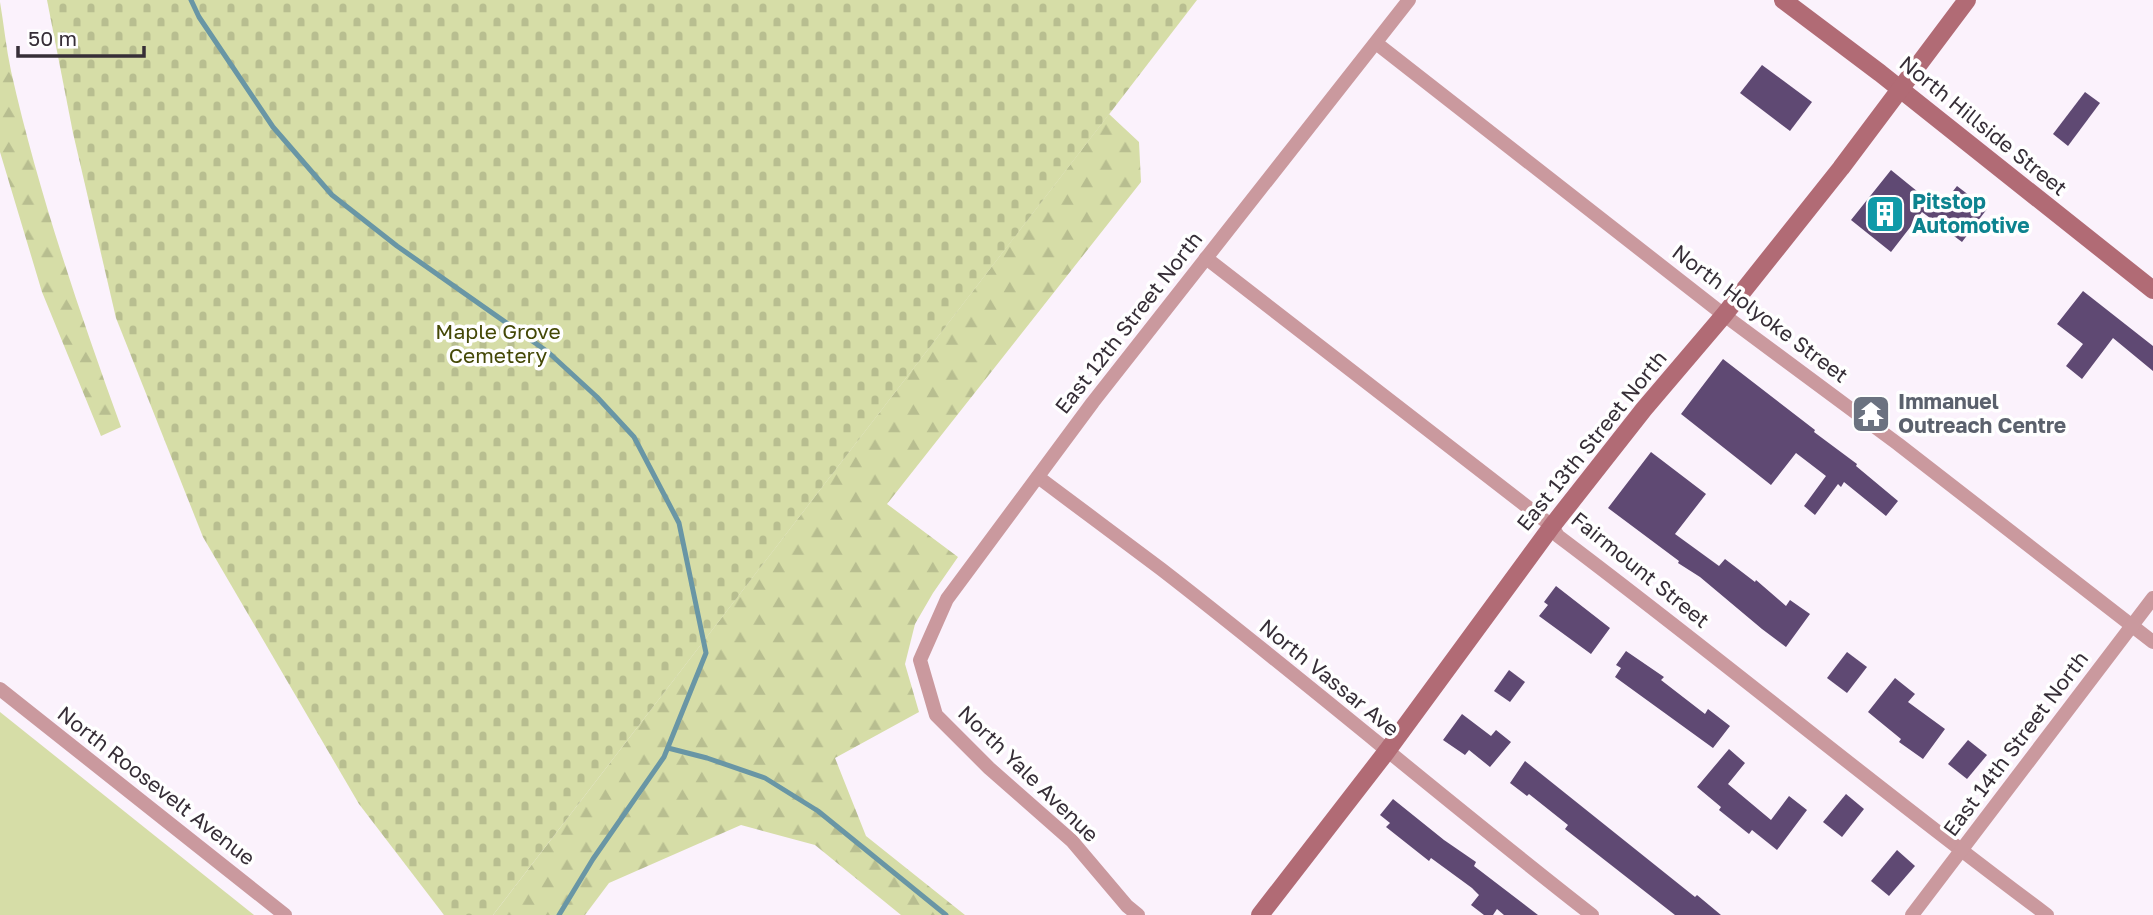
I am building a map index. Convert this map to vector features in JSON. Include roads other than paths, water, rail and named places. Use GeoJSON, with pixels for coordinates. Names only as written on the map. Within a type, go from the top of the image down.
{"type":"FeatureCollection","features":[{"type":"Feature","properties":{"kind":"main road","name":"North Hillside Street"},"geometry":{"type":"LineString","coordinates":[[1783,0],[1900,88],[2153,290]]}},
{"type":"Feature","properties":{"kind":"main road","name":"East 13th Street North"},"geometry":{"type":"LineString","coordinates":[[1260,915],[1387,751],[1552,526],[1840,168],[1967,0]]}},
{"type":"Feature","properties":{"kind":"street","name":"East 12th Street North"},"geometry":{"type":"LineString","coordinates":[[928,688],[920,660],[947,598],[1093,402],[1409,0]]}},
{"type":"Feature","properties":{"kind":"street","name":"North Holyoke Street"},"geometry":{"type":"LineString","coordinates":[[1376,43],[1724,315],[1898,444],[2153,642]]}},
{"type":"Feature","properties":{"kind":"street","name":"Fairmount Street"},"geometry":{"type":"LineString","coordinates":[[1206,258],[1552,526],[1558,536],[1648,603],[1824,745],[2047,915]]}},
{"type":"Feature","properties":{"kind":"street","name":"North Vassar Ave"},"geometry":{"type":"LineString","coordinates":[[1038,477],[1161,569],[1592,915]]}},
{"type":"Feature","properties":{"kind":"street","name":"East 14th Street North"},"geometry":{"type":"LineString","coordinates":[[1912,915],[2153,598]]}},
{"type":"Feature","properties":{"kind":"street","name":"North Yale Avenue"},"geometry":{"type":"LineString","coordinates":[[928,688],[936,715],[989,768],[1072,841],[1127,906],[1138,915]]}},
{"type":"Feature","properties":{"kind":"street","name":"North Roosevelt Avenue"},"geometry":{"type":"LineString","coordinates":[[0,689],[285,915]]}},
{"type":"Feature","properties":{"kind":"waterway"},"geometry":{"type":"LineString","coordinates":[[191,0],[199,17],[273,127],[332,195],[397,246],[548,352],[597,397],[634,437],[679,523],[706,653],[664,757],[593,859],[559,915]]}},
{"type":"Feature","properties":{"kind":"waterway"},"geometry":{"type":"LineString","coordinates":[[668,748],[765,778],[818,811],[946,915]]}},
{"type":"Feature","properties":{"kind":"place","name":"Pitstop Automotive"},"geometry":{"type":"Point","coordinates":[1885,214]}},
{"type":"Feature","properties":{"kind":"place","name":"Immanuel Outreach Centre"},"geometry":{"type":"Point","coordinates":[1871,414]}},
{"type":"Feature","properties":{"kind":"park label","name":"Maple Grove Cemetery"},"geometry":{"type":"Point","coordinates":[498,344]}}]}
